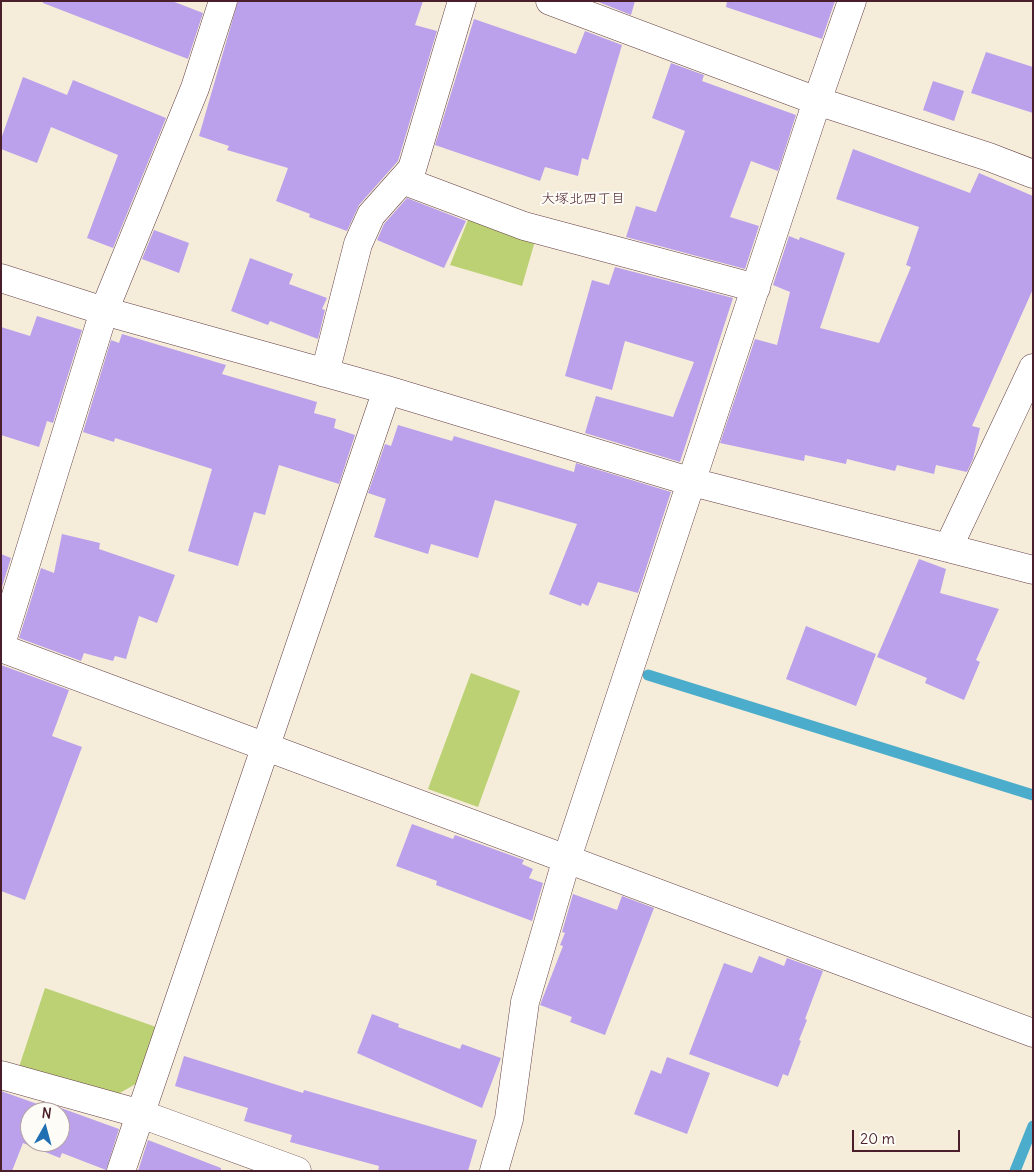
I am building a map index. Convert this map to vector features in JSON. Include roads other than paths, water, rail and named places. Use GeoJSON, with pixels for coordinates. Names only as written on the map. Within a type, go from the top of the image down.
{"type":"FeatureCollection","features":[{"type":"Feature","properties":{"kind":"street"},"geometry":{"type":"LineString","coordinates":[[1,644],[104,311],[195,88],[223,1]]}},
{"type":"Feature","properties":{"kind":"street"},"geometry":{"type":"LineString","coordinates":[[325,373],[358,244],[371,215],[412,169],[462,1]]}},
{"type":"Feature","properties":{"kind":"street"},"geometry":{"type":"LineString","coordinates":[[550,1],[817,101],[1033,174]]}},
{"type":"Feature","properties":{"kind":"street"},"geometry":{"type":"LineString","coordinates":[[494,1171],[509,1119],[525,1002],[567,858],[817,101],[852,1]]}},
{"type":"Feature","properties":{"kind":"street"},"geometry":{"type":"LineString","coordinates":[[402,180],[524,226],[756,288]]}},
{"type":"Feature","properties":{"kind":"street"},"geometry":{"type":"LineString","coordinates":[[1,278],[104,311],[387,390],[692,482],[1033,570]]}},
{"type":"Feature","properties":{"kind":"street"},"geometry":{"type":"LineString","coordinates":[[948,548],[1033,368]]}},
{"type":"Feature","properties":{"kind":"street"},"geometry":{"type":"LineString","coordinates":[[121,1171],[387,390]]}},
{"type":"Feature","properties":{"kind":"street"},"geometry":{"type":"LineString","coordinates":[[1,648],[1033,1033]]}},
{"type":"Feature","properties":{"kind":"street"},"geometry":{"type":"LineString","coordinates":[[1,1075],[141,1114],[297,1171]]}},
{"type":"Feature","properties":{"kind":"waterway"},"geometry":{"type":"LineString","coordinates":[[648,675],[1033,795]]}},
{"type":"Feature","properties":{"kind":"waterway"},"geometry":{"type":"LineString","coordinates":[[1015,1171],[1033,1126]]}},
{"type":"Feature","properties":{"kind":"district","name":"大塚北四丁目"},"geometry":{"type":"Point","coordinates":[583,199]}}]}
